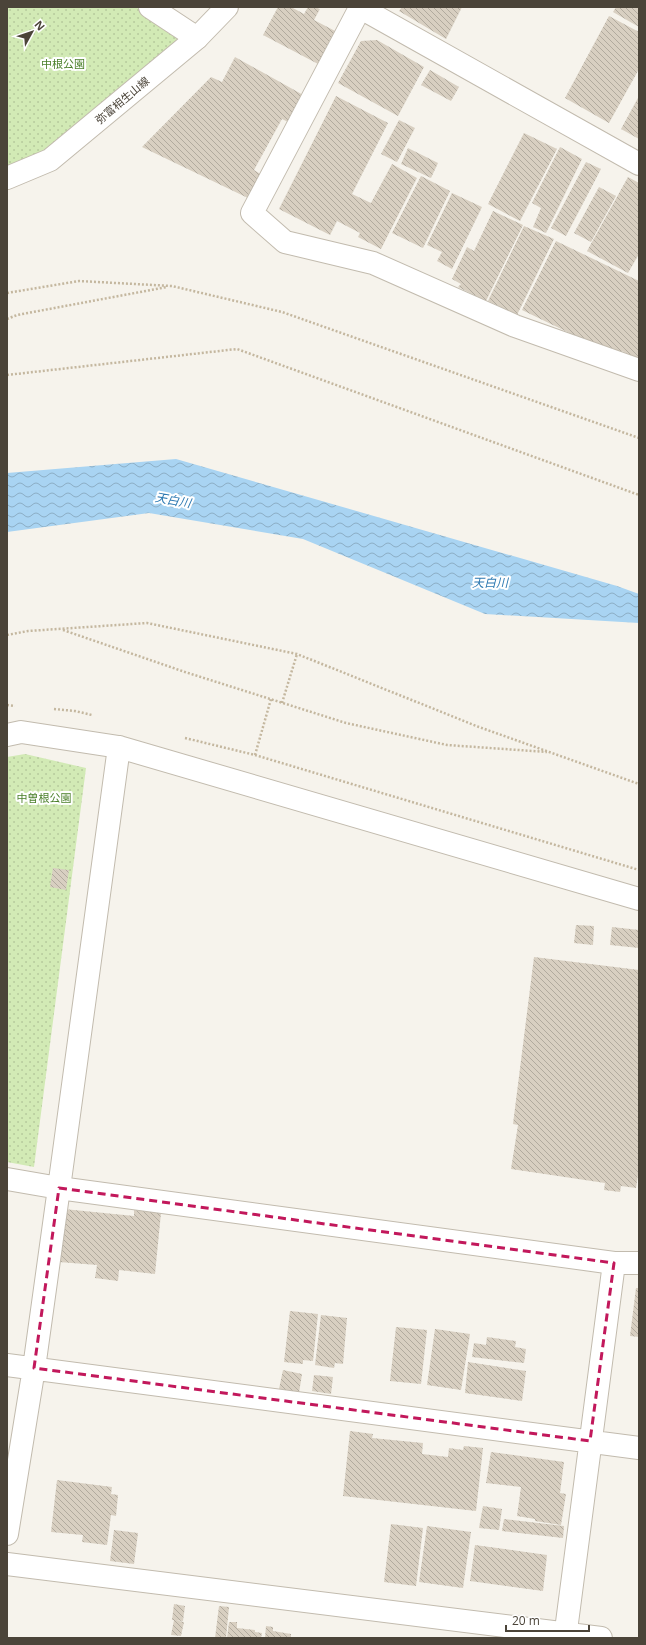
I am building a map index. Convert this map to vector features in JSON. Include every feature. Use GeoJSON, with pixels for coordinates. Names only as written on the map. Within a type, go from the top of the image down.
{"type":"FeatureCollection","features":[{"type":"Feature","properties":{"kind":"street"},"geometry":{"type":"LineString","coordinates":[[150,7],[198,38]]}},
{"type":"Feature","properties":{"kind":"street","name":"弥富相生山線"},"geometry":{"type":"LineString","coordinates":[[7,178],[50,160],[198,38],[227,7]]}},
{"type":"Feature","properties":{"kind":"street"},"geometry":{"type":"LineString","coordinates":[[639,164],[360,7],[252,213],[284,242],[373,263],[515,326],[639,370]]}},
{"type":"Feature","properties":{"kind":"street"},"geometry":{"type":"LineString","coordinates":[[7,735],[21,732],[120,747],[639,900]]}},
{"type":"Feature","properties":{"kind":"street"},"geometry":{"type":"LineString","coordinates":[[7,1534],[34,1368],[60,1188],[120,747]]}},
{"type":"Feature","properties":{"kind":"street"},"geometry":{"type":"LineString","coordinates":[[7,1179],[60,1188],[614,1263],[639,1263]]}},
{"type":"Feature","properties":{"kind":"street"},"geometry":{"type":"LineString","coordinates":[[565,1636],[614,1263]]}},
{"type":"Feature","properties":{"kind":"street"},"geometry":{"type":"LineString","coordinates":[[7,1365],[639,1448]]}},
{"type":"Feature","properties":{"kind":"street"},"geometry":{"type":"LineString","coordinates":[[7,1564],[565,1636],[601,1638]]}},
{"type":"Feature","properties":{"kind":"path"},"geometry":{"type":"LineString","coordinates":[[7,293],[79,280],[172,286],[282,312],[639,438]]}},
{"type":"Feature","properties":{"kind":"path"},"geometry":{"type":"LineString","coordinates":[[7,319],[17,315],[172,286]]}},
{"type":"Feature","properties":{"kind":"path"},"geometry":{"type":"LineString","coordinates":[[7,375],[238,349],[639,495]]}},
{"type":"Feature","properties":{"kind":"path"},"geometry":{"type":"LineString","coordinates":[[7,636],[28,632],[147,623],[297,654],[479,727],[639,784]]}},
{"type":"Feature","properties":{"kind":"path"},"geometry":{"type":"LineString","coordinates":[[61,629],[346,724],[447,746],[550,752]]}},
{"type":"Feature","properties":{"kind":"path"},"geometry":{"type":"LineString","coordinates":[[282,703],[297,654]]}},
{"type":"Feature","properties":{"kind":"path"},"geometry":{"type":"LineString","coordinates":[[255,755],[271,700]]}},
{"type":"Feature","properties":{"kind":"highlighted area"},"geometry":{"type":"Polygon","coordinates":[[[59,1188],[614,1263],[590,1441],[34,1368],[59,1188]]]}},
{"type":"Feature","properties":{"kind":"green space","name":"中根公園"},"geometry":{"type":"Polygon","coordinates":[[[7,7],[136,7],[182,37],[47,151],[7,166],[7,7]]]}},
{"type":"Feature","properties":{"kind":"green space","name":"中曽根公園"},"geometry":{"type":"Polygon","coordinates":[[[25,754],[86,768],[34,1167],[7,1162],[7,757],[25,754]]]}},
{"type":"Feature","properties":{"kind":"water","name":"天白川"},"geometry":{"type":"Polygon","coordinates":[[[176,459],[617,586],[639,594],[639,623],[485,614],[303,539],[149,513],[7,532],[7,473],[176,459]]]}},
{"type":"Feature","properties":{"kind":"building"},"geometry":{"type":"Polygon","coordinates":[[[278,7],[291,7],[304,14],[308,7],[320,9],[314,20],[337,32],[320,65],[263,35],[278,7]]]}},
{"type":"Feature","properties":{"kind":"building"},"geometry":{"type":"Polygon","coordinates":[[[402,7],[462,7],[446,39],[399,11],[402,7]]]}},
{"type":"Feature","properties":{"kind":"building"},"geometry":{"type":"Polygon","coordinates":[[[616,7],[639,7],[639,27],[613,12],[616,7]]]}},
{"type":"Feature","properties":{"kind":"building"},"geometry":{"type":"Polygon","coordinates":[[[609,16],[639,32],[639,69],[609,123],[565,98],[609,16]]]}},
{"type":"Feature","properties":{"kind":"building"},"geometry":{"type":"Polygon","coordinates":[[[377,40],[424,67],[398,116],[338,83],[361,41],[377,40]]]}},
{"type":"Feature","properties":{"kind":"building"},"geometry":{"type":"Polygon","coordinates":[[[235,57],[305,96],[290,123],[282,119],[254,170],[262,175],[250,199],[142,147],[211,77],[222,82],[235,57]]]}},
{"type":"Feature","properties":{"kind":"building"},"geometry":{"type":"Polygon","coordinates":[[[430,70],[459,87],[451,101],[421,85],[430,70]]]}},
{"type":"Feature","properties":{"kind":"building"},"geometry":{"type":"Polygon","coordinates":[[[336,96],[388,123],[352,194],[371,203],[392,164],[417,178],[381,249],[358,237],[360,233],[337,221],[330,235],[279,209],[336,96]]]}},
{"type":"Feature","properties":{"kind":"building"},"geometry":{"type":"Polygon","coordinates":[[[639,96],[639,139],[621,129],[639,96]]]}},
{"type":"Feature","properties":{"kind":"building"},"geometry":{"type":"Polygon","coordinates":[[[399,120],[415,128],[397,162],[381,154],[399,120]]]}},
{"type":"Feature","properties":{"kind":"building"},"geometry":{"type":"Polygon","coordinates":[[[524,133],[557,149],[520,221],[488,204],[524,133]]]}},
{"type":"Feature","properties":{"kind":"building"},"geometry":{"type":"Polygon","coordinates":[[[560,147],[582,159],[546,233],[533,227],[541,208],[532,203],[560,147]]]}},
{"type":"Feature","properties":{"kind":"building"},"geometry":{"type":"Polygon","coordinates":[[[408,148],[438,163],[431,178],[401,164],[408,148]]]}},
{"type":"Feature","properties":{"kind":"building"},"geometry":{"type":"Polygon","coordinates":[[[586,162],[601,169],[566,236],[551,228],[586,162]]]}},
{"type":"Feature","properties":{"kind":"building"},"geometry":{"type":"Polygon","coordinates":[[[421,176],[450,191],[423,248],[392,233],[421,176]]]}},
{"type":"Feature","properties":{"kind":"building"},"geometry":{"type":"Polygon","coordinates":[[[628,177],[639,183],[639,254],[628,273],[587,251],[628,177]]]}},
{"type":"Feature","properties":{"kind":"building"},"geometry":{"type":"Polygon","coordinates":[[[599,187],[616,196],[591,242],[574,233],[599,187]]]}},
{"type":"Feature","properties":{"kind":"building"},"geometry":{"type":"Polygon","coordinates":[[[452,193],[482,207],[452,269],[437,261],[442,252],[427,245],[452,193]]]}},
{"type":"Feature","properties":{"kind":"building"},"geometry":{"type":"Polygon","coordinates":[[[493,211],[523,225],[486,301],[458,287],[461,284],[452,279],[467,247],[474,251],[493,211]]]}},
{"type":"Feature","properties":{"kind":"building"},"geometry":{"type":"Polygon","coordinates":[[[524,226],[554,239],[517,315],[488,301],[524,226]]]}},
{"type":"Feature","properties":{"kind":"building"},"geometry":{"type":"Polygon","coordinates":[[[556,241],[639,281],[639,359],[622,351],[619,357],[522,310],[556,241]]]}},
{"type":"Feature","properties":{"kind":"building"},"geometry":{"type":"Polygon","coordinates":[[[53,868],[69,870],[66,890],[50,887],[53,868]]]}},
{"type":"Feature","properties":{"kind":"building"},"geometry":{"type":"Polygon","coordinates":[[[576,925],[594,926],[593,945],[574,943],[576,925]]]}},
{"type":"Feature","properties":{"kind":"building"},"geometry":{"type":"Polygon","coordinates":[[[612,927],[639,930],[639,948],[610,945],[612,927]]]}},
{"type":"Feature","properties":{"kind":"building"},"geometry":{"type":"Polygon","coordinates":[[[534,957],[639,970],[639,1169],[636,1188],[621,1186],[620,1192],[604,1190],[605,1183],[511,1169],[518,1125],[513,1124],[534,957]]]}},
{"type":"Feature","properties":{"kind":"building"},"geometry":{"type":"Polygon","coordinates":[[[64,1209],[134,1216],[134,1210],[161,1213],[155,1274],[119,1270],[118,1281],[95,1278],[97,1265],[59,1262],[64,1209]]]}},
{"type":"Feature","properties":{"kind":"building"},"geometry":{"type":"Polygon","coordinates":[[[636,1288],[639,1288],[639,1337],[630,1336],[636,1288]]]}},
{"type":"Feature","properties":{"kind":"building"},"geometry":{"type":"Polygon","coordinates":[[[290,1311],[318,1314],[313,1361],[303,1360],[303,1364],[284,1362],[290,1311]]]}},
{"type":"Feature","properties":{"kind":"building"},"geometry":{"type":"Polygon","coordinates":[[[321,1315],[347,1318],[343,1364],[335,1363],[334,1368],[315,1365],[321,1315]]]}},
{"type":"Feature","properties":{"kind":"building"},"geometry":{"type":"Polygon","coordinates":[[[396,1327],[427,1330],[421,1384],[390,1381],[396,1327]]]}},
{"type":"Feature","properties":{"kind":"building"},"geometry":{"type":"Polygon","coordinates":[[[435,1329],[470,1334],[461,1390],[427,1385],[435,1329]]]}},
{"type":"Feature","properties":{"kind":"building"},"geometry":{"type":"Polygon","coordinates":[[[487,1337],[516,1341],[515,1347],[526,1349],[524,1363],[472,1357],[474,1343],[486,1345],[487,1337]]]}},
{"type":"Feature","properties":{"kind":"building"},"geometry":{"type":"Polygon","coordinates":[[[468,1362],[526,1371],[522,1401],[465,1393],[468,1362]]]}},
{"type":"Feature","properties":{"kind":"building"},"geometry":{"type":"Polygon","coordinates":[[[283,1370],[302,1374],[299,1393],[279,1389],[283,1370]]]}},
{"type":"Feature","properties":{"kind":"building"},"geometry":{"type":"Polygon","coordinates":[[[314,1375],[333,1377],[331,1394],[312,1391],[314,1375]]]}},
{"type":"Feature","properties":{"kind":"building"},"geometry":{"type":"Polygon","coordinates":[[[350,1431],[373,1434],[372,1438],[423,1443],[422,1454],[448,1457],[449,1448],[463,1450],[464,1446],[483,1448],[476,1511],[343,1496],[350,1431]]]}},
{"type":"Feature","properties":{"kind":"building"},"geometry":{"type":"Polygon","coordinates":[[[491,1452],[564,1462],[560,1493],[566,1494],[561,1525],[535,1521],[535,1519],[517,1516],[521,1487],[486,1483],[491,1452]]]}},
{"type":"Feature","properties":{"kind":"building"},"geometry":{"type":"Polygon","coordinates":[[[57,1480],[112,1487],[111,1494],[118,1495],[116,1516],[111,1515],[107,1545],[82,1542],[83,1535],[51,1532],[57,1480]]]}},
{"type":"Feature","properties":{"kind":"building"},"geometry":{"type":"Polygon","coordinates":[[[483,1506],[502,1509],[499,1530],[479,1528],[483,1506]]]}},
{"type":"Feature","properties":{"kind":"building"},"geometry":{"type":"Polygon","coordinates":[[[504,1519],[564,1526],[563,1538],[502,1531],[504,1519]]]}},
{"type":"Feature","properties":{"kind":"building"},"geometry":{"type":"Polygon","coordinates":[[[391,1524],[423,1528],[416,1586],[384,1582],[391,1524]]]}},
{"type":"Feature","properties":{"kind":"building"},"geometry":{"type":"Polygon","coordinates":[[[427,1526],[471,1532],[463,1588],[419,1582],[427,1526]]]}},
{"type":"Feature","properties":{"kind":"building"},"geometry":{"type":"Polygon","coordinates":[[[114,1530],[138,1533],[134,1564],[110,1561],[114,1530]]]}},
{"type":"Feature","properties":{"kind":"building"},"geometry":{"type":"Polygon","coordinates":[[[475,1545],[547,1555],[543,1591],[470,1581],[475,1545]]]}},
{"type":"Feature","properties":{"kind":"building"},"geometry":{"type":"Polygon","coordinates":[[[174,1604],[185,1606],[183,1621],[172,1620],[174,1604]]]}},
{"type":"Feature","properties":{"kind":"building"},"geometry":{"type":"Polygon","coordinates":[[[219,1606],[229,1607],[226,1638],[215,1638],[219,1606]]]}},
{"type":"Feature","properties":{"kind":"building"},"geometry":{"type":"Polygon","coordinates":[[[174,1620],[184,1622],[181,1636],[171,1635],[174,1620]]]}},
{"type":"Feature","properties":{"kind":"building"},"geometry":{"type":"Polygon","coordinates":[[[229,1622],[237,1622],[237,1628],[255,1630],[255,1632],[262,1633],[261,1638],[227,1638],[229,1622]]]}},
{"type":"Feature","properties":{"kind":"building"},"geometry":{"type":"Polygon","coordinates":[[[266,1626],[273,1627],[273,1631],[291,1634],[291,1638],[265,1638],[266,1626]]]}}]}
